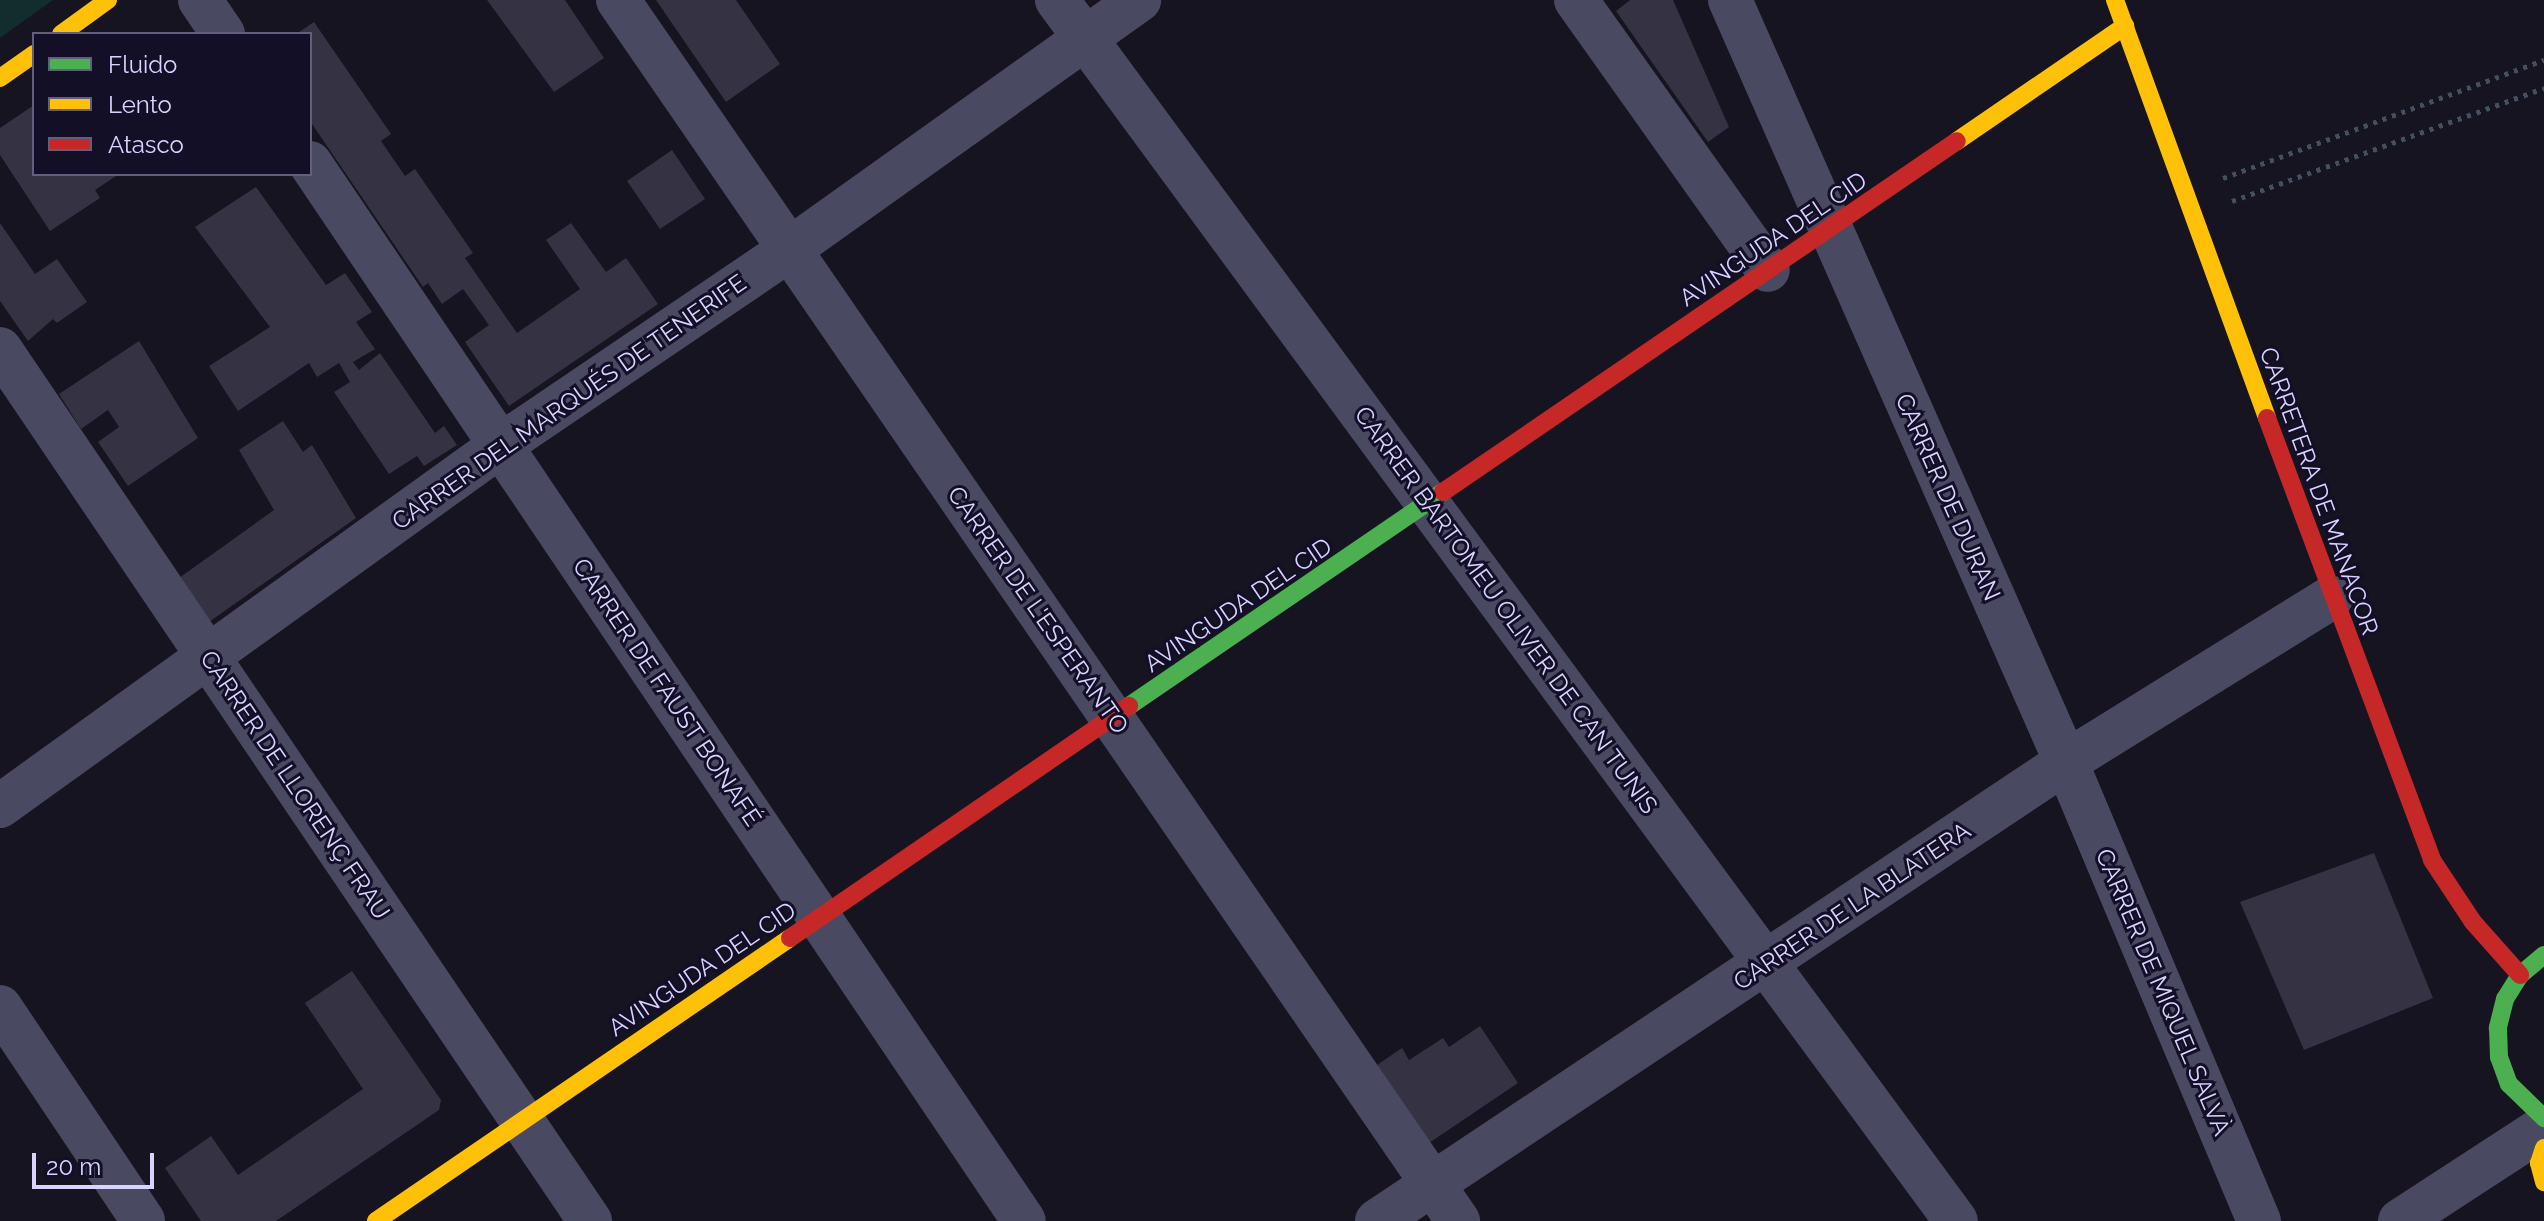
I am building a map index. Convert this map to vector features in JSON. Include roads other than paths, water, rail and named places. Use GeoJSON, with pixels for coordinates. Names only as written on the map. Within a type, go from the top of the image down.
{"type":"FeatureCollection","features":[{"type":"Feature","properties":{"kind":"street"},"geometry":{"type":"LineString","coordinates":[[64,32],[108,0]]}},
{"type":"Feature","properties":{"kind":"street"},"geometry":{"type":"LineString","coordinates":[[200,0],[222,32]]}},
{"type":"Feature","properties":{"kind":"street","name":"CARRER DE L'ESPERANTO"},"geometry":{"type":"LineString","coordinates":[[618,0],[1458,1221]]}},
{"type":"Feature","properties":{"kind":"street","name":"CARRER BARTOMEU OLIVER DE CAN TUNIS"},"geometry":{"type":"LineString","coordinates":[[1057,0],[1956,1221]]}},
{"type":"Feature","properties":{"kind":"street","name":"CARRER DEL MARQUÉS DE TENERIFE"},"geometry":{"type":"LineString","coordinates":[[0,806],[501,445],[790,249],[1139,0]]}},
{"type":"Feature","properties":{"kind":"street"},"geometry":{"type":"LineString","coordinates":[[1576,0],[1768,270]]}},
{"type":"Feature","properties":{"kind":"street","name":"CARRER DE DURAN"},"geometry":{"type":"LineString","coordinates":[[1730,0],[2066,762]]}},
{"type":"Feature","properties":{"kind":"street","name":"CARRETERA DE MANACOR"},"geometry":{"type":"LineString","coordinates":[[2115,0],[2331,598],[2432,860],[2473,922],[2520,975]]}},
{"type":"Feature","properties":{"kind":"street","name":"AVINGUDA DEL CID"},"geometry":{"type":"LineString","coordinates":[[376,1221],[1768,270],[1830,231],[2125,26]]}},
{"type":"Feature","properties":{"kind":"street"},"geometry":{"type":"LineString","coordinates":[[0,78],[32,55]]}},
{"type":"Feature","properties":{"kind":"street","name":"CARRER DE FAUST BONAFÉ"},"geometry":{"type":"LineString","coordinates":[[312,166],[1024,1221]]}},
{"type":"Feature","properties":{"kind":"street","name":"CARRER DE LLORENÇ FRAU"},"geometry":{"type":"LineString","coordinates":[[0,349],[590,1221]]}},
{"type":"Feature","properties":{"kind":"street","name":"CARRER DE LA BLATERA"},"geometry":{"type":"LineString","coordinates":[[1377,1221],[2066,762],[2331,598]]}},
{"type":"Feature","properties":{"kind":"street","name":"CARRER DE MIQUEL SALVÀ"},"geometry":{"type":"LineString","coordinates":[[2066,762],[2259,1221]]}},
{"type":"Feature","properties":{"kind":"street"},"geometry":{"type":"LineString","coordinates":[[2544,955],[2520,975],[2505,999],[2498,1028],[2499,1057],[2509,1084],[2544,1118]]}},
{"type":"Feature","properties":{"kind":"street"},"geometry":{"type":"LineString","coordinates":[[0,1007],[143,1221]]}},
{"type":"Feature","properties":{"kind":"street"},"geometry":{"type":"LineString","coordinates":[[2400,1221],[2544,1127]]}},
{"type":"Feature","properties":{"kind":"street"},"geometry":{"type":"LineString","coordinates":[[2544,1148],[2539,1163],[2544,1182]]}}]}
